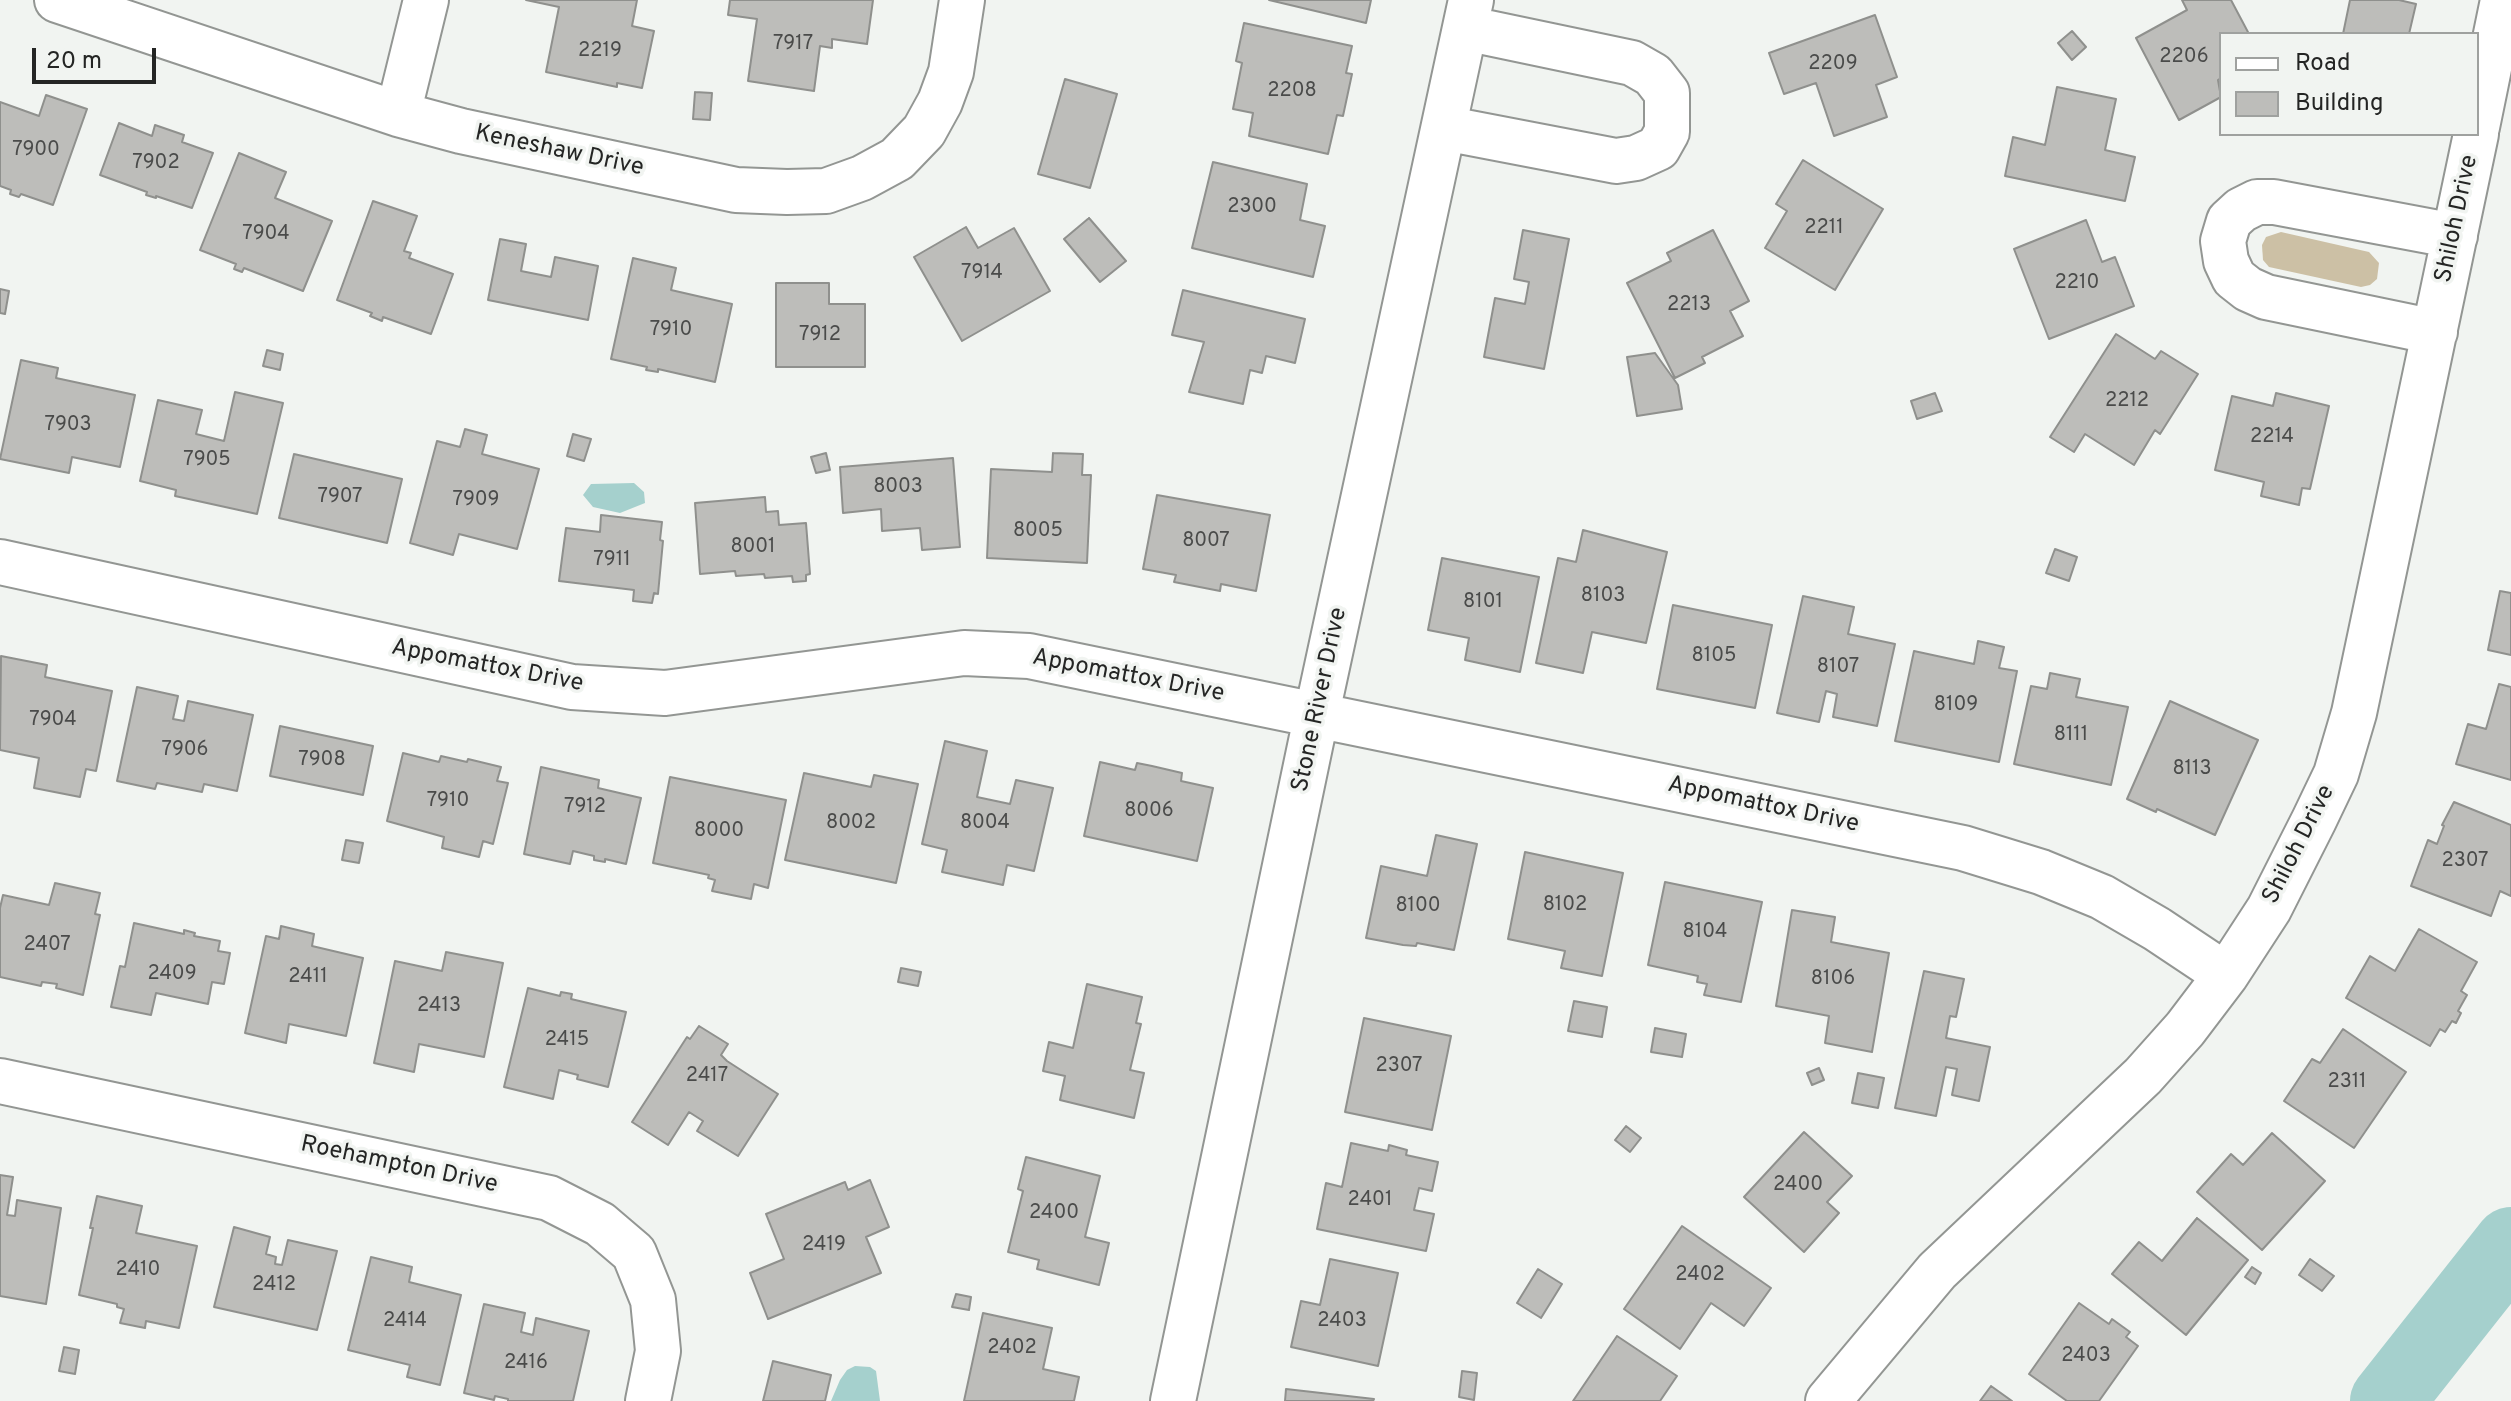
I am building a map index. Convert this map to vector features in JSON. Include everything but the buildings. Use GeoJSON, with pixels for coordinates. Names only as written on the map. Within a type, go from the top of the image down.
{"type":"FeatureCollection","features":[{"type":"Feature","properties":{"kind":"street","name":"Keneshaw Drive"},"geometry":{"type":"LineString","coordinates":[[57,0],[398,114],[461,131],[736,190],[787,192],[826,191],[862,178],[897,159],[924,131],[940,102],[951,72],[962,0]]}},
{"type":"Feature","properties":{"kind":"street"},"geometry":{"type":"LineString","coordinates":[[398,114],[426,0]]}},
{"type":"Feature","properties":{"kind":"street","name":"Shiloh Drive"},"geometry":{"type":"LineString","coordinates":[[2479,117],[2503,0]]}},
{"type":"Feature","properties":{"kind":"street"},"geometry":{"type":"LineString","coordinates":[[1444,128],[1616,161],[1636,158],[1658,148],[1667,132],[1667,93],[1653,75],[1632,63],[1468,14]]}},
{"type":"Feature","properties":{"kind":"street","name":"Stone River Drive"},"geometry":{"type":"LineString","coordinates":[[1173,1401],[1468,14]]}},
{"type":"Feature","properties":{"kind":"street","name":"Shiloh Drive"},"geometry":{"type":"LineString","coordinates":[[1828,1401],[1937,1271],[2143,1076],[2185,1029],[2226,975],[2269,909],[2336,774],[2354,713],[2476,136]]}},
{"type":"Feature","properties":{"kind":"street"},"geometry":{"type":"LineString","coordinates":[[2435,332],[2266,297],[2234,278],[2226,261],[2223,241],[2229,221],[2257,202],[2274,202],[2455,236]]}},
{"type":"Feature","properties":{"kind":"street","name":"Appomattox Drive"},"geometry":{"type":"LineString","coordinates":[[0,562],[572,687],[665,693],[964,653],[1029,656],[1963,848],[2041,872],[2102,897],[2226,975]]}},
{"type":"Feature","properties":{"kind":"street","name":"Roehampton Drive"},"geometry":{"type":"LineString","coordinates":[[0,1081],[549,1198],[600,1224],[634,1253],[653,1300],[658,1351],[648,1401]]}},
{"type":"Feature","properties":{"kind":"shaded area"},"geometry":{"type":"Polygon","coordinates":[[[2281,232],[2369,252],[2379,263],[2377,279],[2361,287],[2269,267],[2263,260],[2262,245],[2266,237],[2281,232]]]}},
{"type":"Feature","properties":{"kind":"water"},"geometry":{"type":"Polygon","coordinates":[[[634,483],[644,492],[645,503],[620,513],[593,507],[583,495],[591,484],[634,483]]]}},
{"type":"Feature","properties":{"kind":"water"},"geometry":{"type":"Polygon","coordinates":[[[855,1366],[870,1367],[876,1371],[880,1401],[831,1401],[840,1380],[847,1370],[855,1366]]]}},
{"type":"Feature","properties":{"kind":"waterway"},"geometry":{"type":"LineString","coordinates":[[2387,1401],[2511,1244]]}}]}
